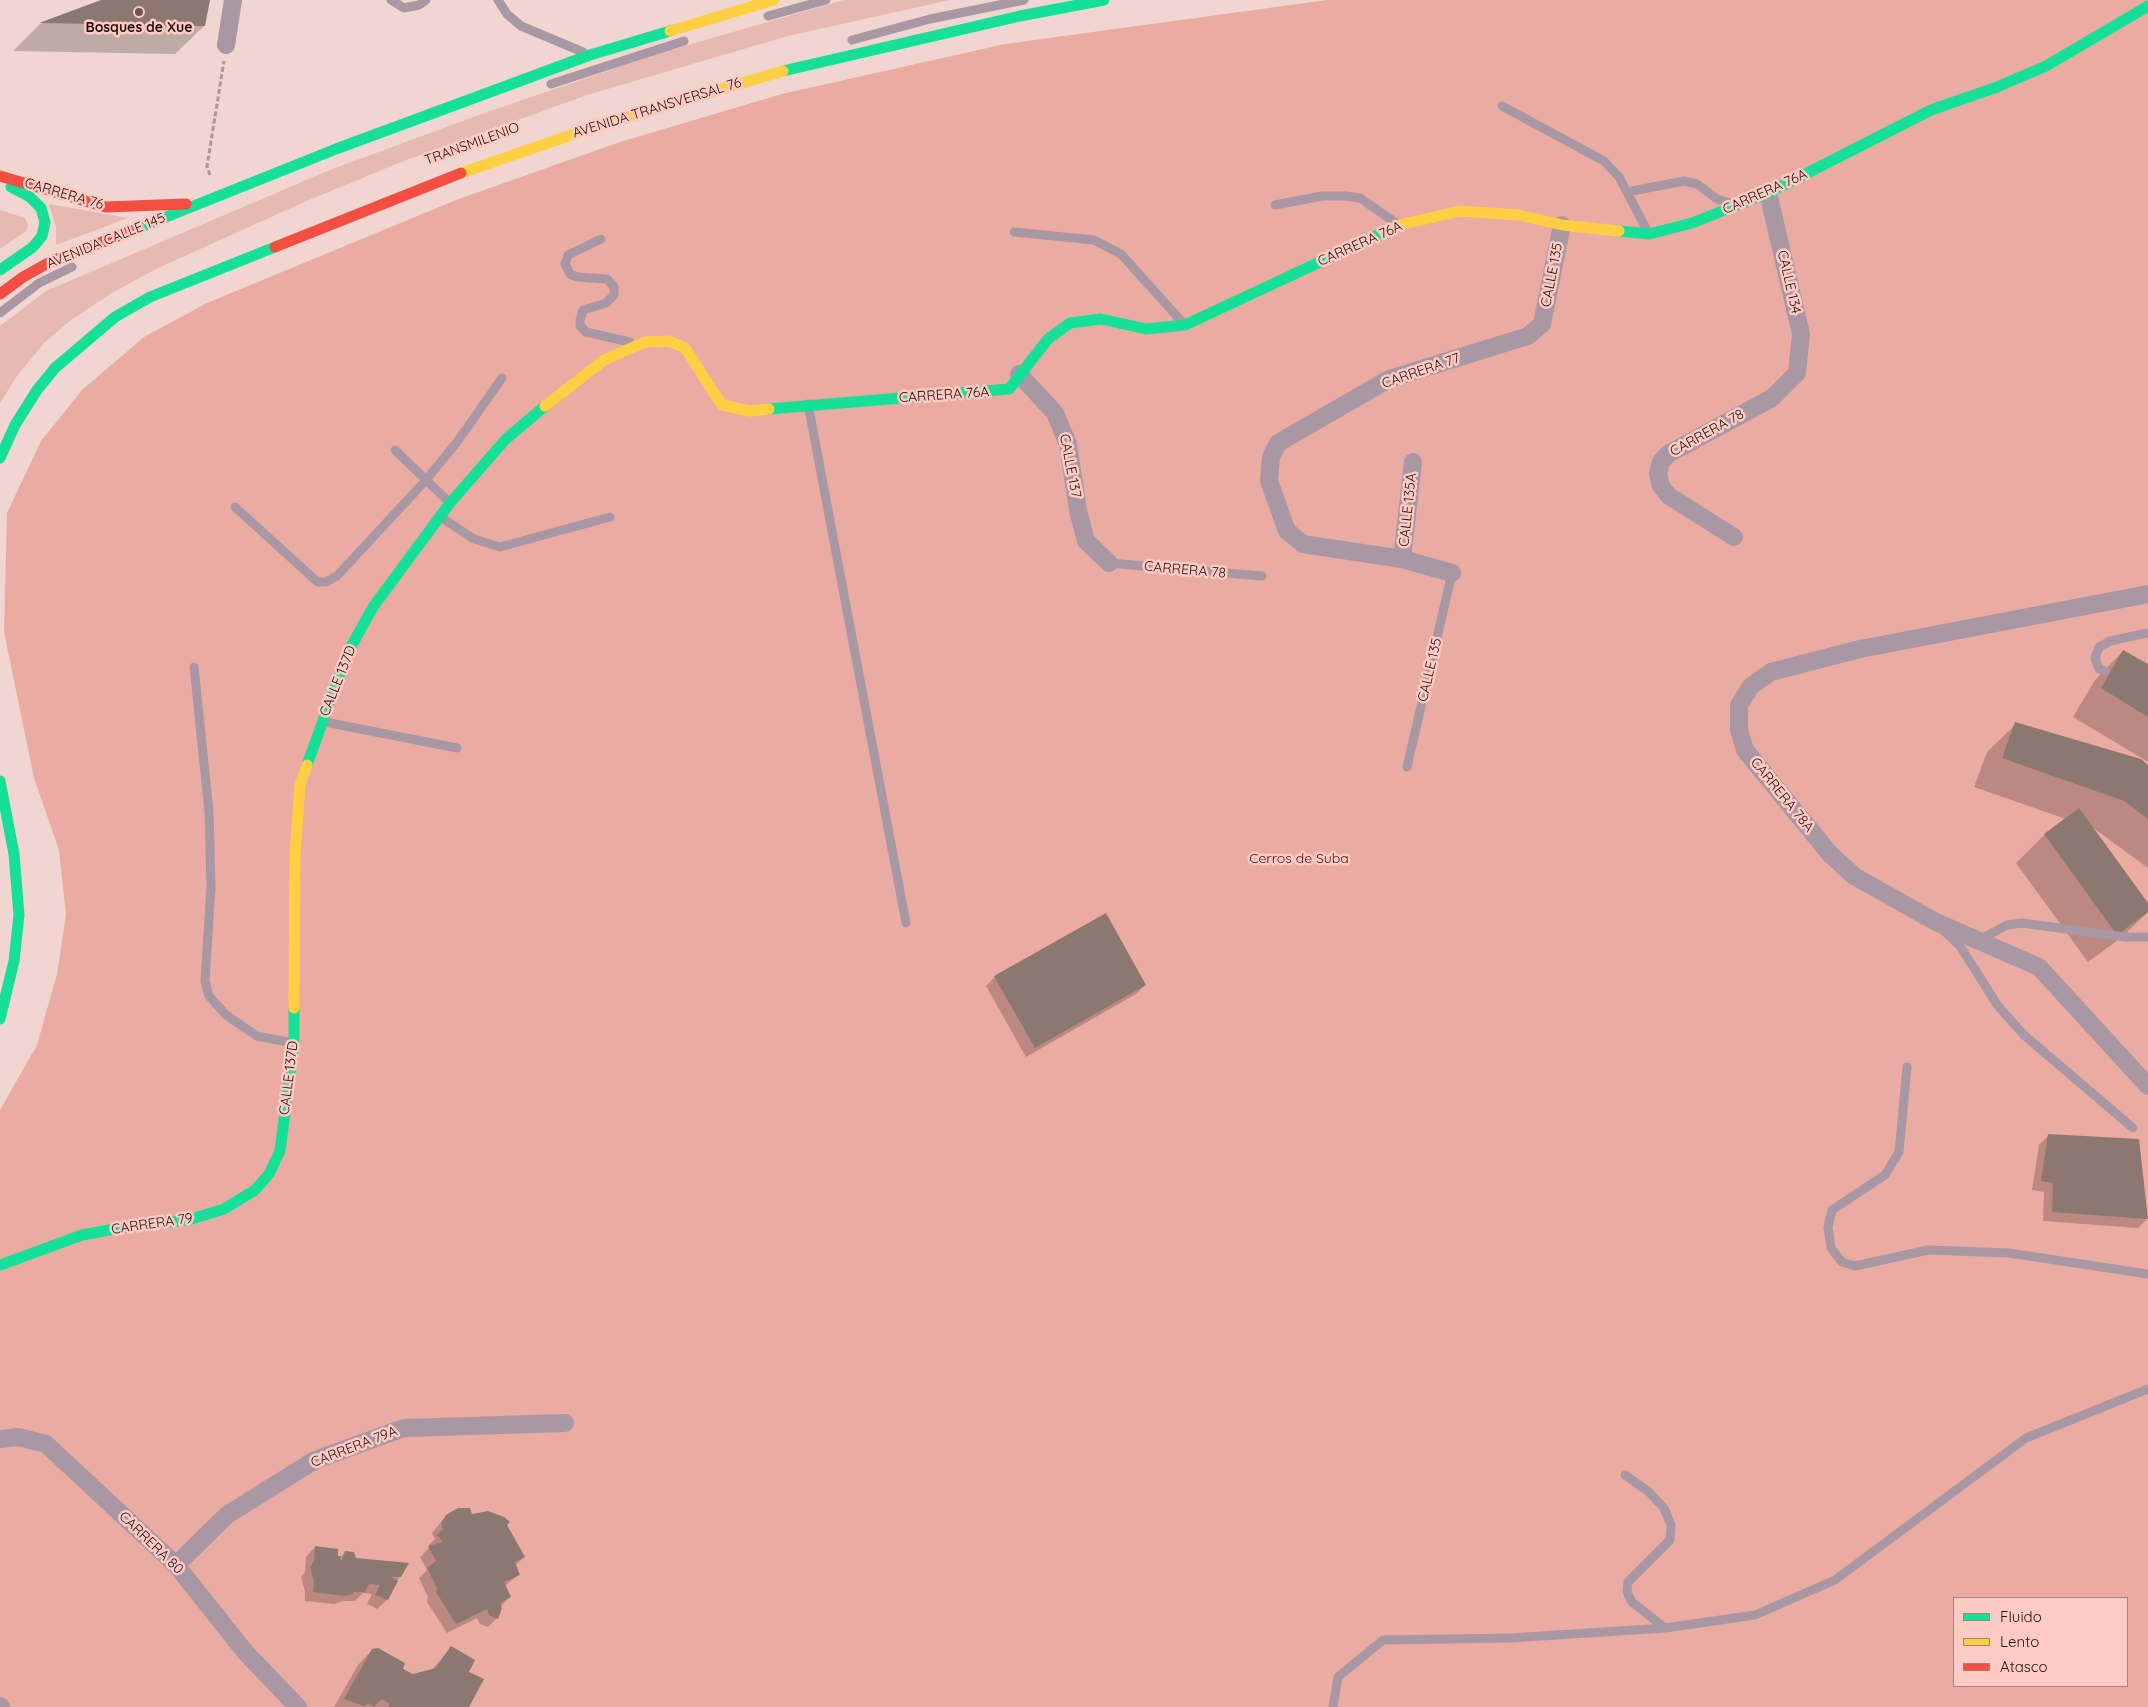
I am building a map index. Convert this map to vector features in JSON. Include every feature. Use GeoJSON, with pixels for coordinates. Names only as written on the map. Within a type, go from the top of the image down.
{"type":"FeatureCollection","features":[{"type":"Feature","properties":{"kind":"street"},"geometry":{"type":"LineString","coordinates":[[226,45],[234,0]]}},
{"type":"Feature","properties":{"kind":"street"},"geometry":{"type":"LineString","coordinates":[[217,198],[345,145],[590,55],[774,0]]}},
{"type":"Feature","properties":{"kind":"street","name":"AVENIDA TRANSVERSAL 76"},"geometry":{"type":"LineString","coordinates":[[0,458],[15,425],[37,390],[56,368],[115,317],[150,298],[474,168],[612,121],[741,82],[858,52],[1010,18],[1104,0]]}},
{"type":"Feature","properties":{"kind":"street","name":"CARRERA 76A"},"geometry":{"type":"LineString","coordinates":[[685,348],[722,405],[750,411],[808,404],[989,392],[1009,389],[1048,339],[1070,324],[1101,319],[1146,329],[1185,325],[1399,225],[1460,210],[1519,216],[1562,225],[1649,234],[1692,223],[1768,193],[1931,110],[1997,87],[2046,66],[2148,6]]}},
{"type":"Feature","properties":{"kind":"street","name":"CARRERA 76"},"geometry":{"type":"LineString","coordinates":[[0,176],[106,207],[172,206],[217,198]]}},
{"type":"Feature","properties":{"kind":"street","name":"CARRERA 76"},"geometry":{"type":"LineString","coordinates":[[0,182],[30,197],[41,208],[45,222],[42,236],[33,247],[0,270]]}},
{"type":"Feature","properties":{"kind":"street","name":"CALLE 134"},"geometry":{"type":"LineString","coordinates":[[1768,193],[1801,334],[1797,373]]}},
{"type":"Feature","properties":{"kind":"street","name":"AVENIDA CALLE 145"},"geometry":{"type":"LineString","coordinates":[[0,294],[23,277],[50,262],[217,198]]}},
{"type":"Feature","properties":{"kind":"street","name":"CALLE 135"},"geometry":{"type":"LineString","coordinates":[[1542,324],[1562,225]]}},
{"type":"Feature","properties":{"kind":"street","name":"CARRERA 77"},"geometry":{"type":"LineString","coordinates":[[1402,559],[1303,544],[1287,531],[1269,481],[1270,457],[1278,443],[1389,379],[1528,336],[1542,324]]}},
{"type":"Feature","properties":{"kind":"street","name":"CALLE 137D"},"geometry":{"type":"LineString","coordinates":[[280,1150],[294,1043],[297,817],[300,785],[347,654],[373,607],[450,503],[506,439],[565,388],[604,360],[645,342],[669,341],[685,348]]}},
{"type":"Feature","properties":{"kind":"street","name":"CARRERA 78"},"geometry":{"type":"LineString","coordinates":[[1734,537],[1669,496],[1661,486],[1658,474],[1661,462],[1668,454],[1772,398],[1797,373]]}},
{"type":"Feature","properties":{"kind":"street","name":"CALLE 137"},"geometry":{"type":"LineString","coordinates":[[1019,374],[1055,413],[1068,444],[1078,510],[1086,541],[1109,563]]}},
{"type":"Feature","properties":{"kind":"street","name":"CALLE 135A"},"geometry":{"type":"LineString","coordinates":[[1402,559],[1413,462]]}},
{"type":"Feature","properties":{"kind":"street"},"geometry":{"type":"LineString","coordinates":[[1402,559],[1452,572]]}},
{"type":"Feature","properties":{"kind":"street","name":"CARRERA 78A"},"geometry":{"type":"LineString","coordinates":[[2148,594],[1860,649],[1771,672],[1751,686],[1739,705],[1738,730],[1746,750],[1830,854],[1854,876],[1936,922],[2039,967],[2148,1086]]}},
{"type":"Feature","properties":{"kind":"street"},"geometry":{"type":"LineString","coordinates":[[0,781],[14,854],[19,915],[14,961],[0,1019]]}},
{"type":"Feature","properties":{"kind":"street","name":"CARRERA 79"},"geometry":{"type":"LineString","coordinates":[[0,1265],[82,1235],[131,1226],[188,1220],[224,1210],[255,1190],[269,1174],[280,1150]]}},
{"type":"Feature","properties":{"kind":"street","name":"CARRERA 79A"},"geometry":{"type":"LineString","coordinates":[[176,1565],[227,1515],[315,1460],[404,1428],[566,1423]]}},
{"type":"Feature","properties":{"kind":"street","name":"CARRERA 80"},"geometry":{"type":"LineString","coordinates":[[0,1439],[18,1437],[46,1444],[176,1565],[246,1653],[298,1707]]}},
{"type":"Feature","properties":{"kind":"lane"},"geometry":{"type":"LineString","coordinates":[[391,0],[404,8],[419,5],[426,0]]}},
{"type":"Feature","properties":{"kind":"lane"},"geometry":{"type":"LineString","coordinates":[[498,0],[507,14],[521,26],[590,55]]}},
{"type":"Feature","properties":{"kind":"lane"},"geometry":{"type":"LineString","coordinates":[[763,17],[826,0]]}},
{"type":"Feature","properties":{"kind":"lane"},"geometry":{"type":"LineString","coordinates":[[844,42],[930,19],[1024,0]]}},
{"type":"Feature","properties":{"kind":"lane"},"geometry":{"type":"LineString","coordinates":[[537,88],[698,37]]}},
{"type":"Feature","properties":{"kind":"lane"},"geometry":{"type":"LineString","coordinates":[[1502,106],[1604,161],[1619,177],[1649,234]]}},
{"type":"Feature","properties":{"kind":"lane"},"geometry":{"type":"LineString","coordinates":[[281,182],[343,156],[398,136]]}},
{"type":"Feature","properties":{"kind":"lane"},"geometry":{"type":"LineString","coordinates":[[1627,192],[1684,181],[1697,184],[1717,199],[1737,205]]}},
{"type":"Feature","properties":{"kind":"lane"},"geometry":{"type":"LineString","coordinates":[[1275,205],[1322,196],[1360,198],[1399,225]]}},
{"type":"Feature","properties":{"kind":"lane"},"geometry":{"type":"LineString","coordinates":[[1014,232],[1094,240],[1121,254],[1185,325]]}},
{"type":"Feature","properties":{"kind":"lane"},"geometry":{"type":"LineString","coordinates":[[601,240],[568,255],[565,264],[570,274],[577,278],[608,280],[614,287],[614,295],[606,303],[583,310],[580,326],[586,332],[622,342],[645,342]]}},
{"type":"Feature","properties":{"kind":"lane"},"geometry":{"type":"LineString","coordinates":[[0,313],[40,283],[80,264]]}},
{"type":"Feature","properties":{"kind":"lane"},"geometry":{"type":"LineString","coordinates":[[94,322],[114,307],[155,284]]}},
{"type":"Feature","properties":{"kind":"lane"},"geometry":{"type":"LineString","coordinates":[[0,439],[15,410],[38,374],[80,333]]}},
{"type":"Feature","properties":{"kind":"lane"},"geometry":{"type":"LineString","coordinates":[[235,508],[318,582],[326,582],[337,576],[426,480],[457,442],[502,378]]}},
{"type":"Feature","properties":{"kind":"lane"},"geometry":{"type":"LineString","coordinates":[[808,404],[906,923]]}},
{"type":"Feature","properties":{"kind":"lane"},"geometry":{"type":"LineString","coordinates":[[395,450],[450,503]]}},
{"type":"Feature","properties":{"kind":"lane"},"geometry":{"type":"LineString","coordinates":[[440,517],[474,539],[500,546],[610,517]]}},
{"type":"Feature","properties":{"kind":"lane","name":"CARRERA 78"},"geometry":{"type":"LineString","coordinates":[[1109,563],[1262,576]]}},
{"type":"Feature","properties":{"kind":"lane","name":"CALLE 135"},"geometry":{"type":"LineString","coordinates":[[1407,767],[1452,572]]}},
{"type":"Feature","properties":{"kind":"lane"},"geometry":{"type":"LineString","coordinates":[[2104,671],[2099,669],[2095,658],[2099,647],[2110,641],[2148,633]]}},
{"type":"Feature","properties":{"kind":"lane"},"geometry":{"type":"LineString","coordinates":[[194,667],[209,812],[211,887],[205,981],[210,996],[226,1015],[257,1036],[294,1043]]}},
{"type":"Feature","properties":{"kind":"lane"},"geometry":{"type":"LineString","coordinates":[[322,721],[457,748]]}},
{"type":"Feature","properties":{"kind":"lane"},"geometry":{"type":"LineString","coordinates":[[1936,922],[1960,946],[1998,1006],[2024,1035],[2133,1128]]}},
{"type":"Feature","properties":{"kind":"lane"},"geometry":{"type":"LineString","coordinates":[[1979,940],[2007,925],[2022,923],[2126,937],[2148,937]]}},
{"type":"Feature","properties":{"kind":"lane"},"geometry":{"type":"LineString","coordinates":[[1907,1067],[1899,1152],[1885,1175],[1832,1210],[1828,1227],[1831,1248],[1842,1262],[1855,1266],[1928,1250],[2009,1253],[2148,1274]]}},
{"type":"Feature","properties":{"kind":"lane"},"geometry":{"type":"LineString","coordinates":[[1333,1707],[1338,1677],[1383,1640],[1511,1638],[1665,1628],[1755,1615],[1835,1580],[2026,1438],[2148,1389]]}},
{"type":"Feature","properties":{"kind":"lane"},"geometry":{"type":"LineString","coordinates":[[1625,1476],[1649,1492],[1664,1508],[1671,1525],[1670,1540],[1628,1582],[1626,1592],[1632,1602],[1665,1628]]}},
{"type":"Feature","properties":{"kind":"path"},"geometry":{"type":"LineString","coordinates":[[212,180],[207,166],[226,45]]}},
{"type":"Feature","properties":{"kind":"shaded area"},"geometry":{"type":"Polygon","coordinates":[[[844,0],[950,0],[788,36],[587,95],[396,164],[302,203],[156,269],[112,293],[71,320],[44,343],[17,376],[0,403],[0,326],[46,291],[330,170],[476,116],[660,53],[844,0]]]}},
{"type":"Feature","properties":{"kind":"shaded area"},"geometry":{"type":"Polygon","coordinates":[[[49,204],[128,218],[56,245],[56,227],[49,204]]]}},
{"type":"Feature","properties":{"kind":"shaded area"},"geometry":{"type":"Polygon","coordinates":[[[0,210],[25,218],[28,225],[26,231],[0,249],[0,210]]]}},
{"type":"Feature","properties":{"kind":"green space","name":"Cerros de Suba"},"geometry":{"type":"Polygon","coordinates":[[[1327,0],[2148,0],[2148,1707],[0,1707],[0,1110],[37,1045],[57,974],[66,915],[59,850],[34,778],[4,632],[7,513],[41,441],[82,390],[144,337],[207,303],[456,200],[620,142],[782,94],[1005,44],[1327,0]]]}},
{"type":"Feature","properties":{"kind":"building","name":"Bosques de Xue"},"geometry":{"type":"Polygon","coordinates":[[[101,0],[210,0],[205,26],[39,23],[101,0]]]}},
{"type":"Feature","properties":{"kind":"building"},"geometry":{"type":"Polygon","coordinates":[[[2123,650],[2148,664],[2148,717],[2101,688],[2123,650]]]}},
{"type":"Feature","properties":{"kind":"building"},"geometry":{"type":"Polygon","coordinates":[[[2015,722],[2141,759],[2148,765],[2148,819],[2124,801],[2002,758],[2015,722]]]}},
{"type":"Feature","properties":{"kind":"building"},"geometry":{"type":"Polygon","coordinates":[[[2079,808],[2148,903],[2148,912],[2117,935],[2044,834],[2079,808]]]}},
{"type":"Feature","properties":{"kind":"building"},"geometry":{"type":"Polygon","coordinates":[[[1106,913],[1146,985],[1035,1048],[994,976],[1106,913]]]}},
{"type":"Feature","properties":{"kind":"building"},"geometry":{"type":"Polygon","coordinates":[[[2048,1134],[2139,1139],[2148,1219],[2052,1212],[2053,1183],[2041,1181],[2048,1134]]]}},
{"type":"Feature","properties":{"kind":"building"},"geometry":{"type":"Polygon","coordinates":[[[458,1508],[470,1508],[472,1514],[488,1511],[504,1517],[510,1522],[507,1525],[525,1557],[515,1562],[520,1575],[504,1582],[511,1597],[500,1603],[502,1608],[498,1619],[489,1615],[487,1609],[456,1624],[436,1592],[437,1588],[427,1568],[436,1561],[428,1546],[443,1542],[437,1535],[443,1529],[441,1523],[446,1515],[458,1508]]]}},
{"type":"Feature","properties":{"kind":"building"},"geometry":{"type":"Polygon","coordinates":[[[315,1546],[338,1549],[338,1556],[341,1556],[340,1560],[342,1560],[345,1551],[354,1552],[356,1558],[409,1563],[401,1577],[391,1577],[398,1581],[388,1600],[375,1595],[380,1585],[369,1584],[365,1592],[353,1592],[353,1594],[344,1596],[313,1592],[314,1581],[310,1567],[314,1561],[315,1546]]]}},
{"type":"Feature","properties":{"kind":"building"},"geometry":{"type":"Polygon","coordinates":[[[451,1646],[475,1660],[469,1672],[484,1679],[469,1707],[388,1707],[390,1704],[382,1699],[374,1707],[368,1703],[364,1706],[344,1699],[372,1649],[378,1648],[405,1663],[403,1669],[413,1674],[436,1668],[451,1646]]]}},
{"type":"Feature","properties":{"kind":"traffic: fast"},"geometry":{"type":"LineString","coordinates":[[783,71],[1020,16],[1104,0]]}},
{"type":"Feature","properties":{"kind":"traffic: fast"},"geometry":{"type":"LineString","coordinates":[[1619,231],[1649,234],[1692,223],[1768,193],[1931,110],[1997,87],[2046,66],[2148,6]]}},
{"type":"Feature","properties":{"kind":"traffic: fast"},"geometry":{"type":"LineString","coordinates":[[131,231],[336,149],[590,55],[670,31]]}},
{"type":"Feature","properties":{"kind":"traffic: fast"},"geometry":{"type":"LineString","coordinates":[[0,270],[33,247],[42,236],[45,222],[41,208],[30,197],[11,187]]}},
{"type":"Feature","properties":{"kind":"traffic: fast"},"geometry":{"type":"LineString","coordinates":[[769,409],[1009,389],[1048,339],[1070,323],[1101,319],[1146,329],[1185,325],[1384,232]]}},
{"type":"Feature","properties":{"kind":"traffic: fast"},"geometry":{"type":"LineString","coordinates":[[0,458],[15,425],[37,390],[55,368],[115,317],[150,297],[275,247]]}},
{"type":"Feature","properties":{"kind":"traffic: fast"},"geometry":{"type":"LineString","coordinates":[[307,765],[347,654],[373,607],[450,503],[506,439],[545,406]]}},
{"type":"Feature","properties":{"kind":"traffic: fast"},"geometry":{"type":"LineString","coordinates":[[0,781],[14,854],[19,915],[14,961],[0,1019]]}},
{"type":"Feature","properties":{"kind":"traffic: fast"},"geometry":{"type":"LineString","coordinates":[[0,1265],[82,1235],[131,1226],[188,1220],[224,1209],[255,1190],[269,1174],[280,1151],[294,1043],[294,1008]]}},
{"type":"Feature","properties":{"kind":"traffic: slow"},"geometry":{"type":"LineString","coordinates":[[670,31],[774,0]]}},
{"type":"Feature","properties":{"kind":"traffic: slow"},"geometry":{"type":"LineString","coordinates":[[461,173],[612,121],[783,71]]}},
{"type":"Feature","properties":{"kind":"traffic: slow"},"geometry":{"type":"LineString","coordinates":[[1384,232],[1399,225],[1460,211],[1519,215],[1562,225],[1619,231]]}},
{"type":"Feature","properties":{"kind":"traffic: slow"},"geometry":{"type":"LineString","coordinates":[[545,406],[604,360],[645,342],[669,341],[685,348],[722,405],[750,411],[769,409]]}},
{"type":"Feature","properties":{"kind":"traffic: slow"},"geometry":{"type":"LineString","coordinates":[[294,1008],[295,854],[300,785],[307,765]]}},
{"type":"Feature","properties":{"kind":"traffic: jam"},"geometry":{"type":"LineString","coordinates":[[275,247],[461,173]]}},
{"type":"Feature","properties":{"kind":"traffic: jam"},"geometry":{"type":"LineString","coordinates":[[0,176],[106,207],[186,204]]}},
{"type":"Feature","properties":{"kind":"traffic: jam"},"geometry":{"type":"LineString","coordinates":[[0,294],[23,277],[50,262],[131,231]]}},
{"type":"Feature","properties":{"kind":"place","name":"Bosques de Xue"},"geometry":{"type":"Point","coordinates":[139,12]}}]}
